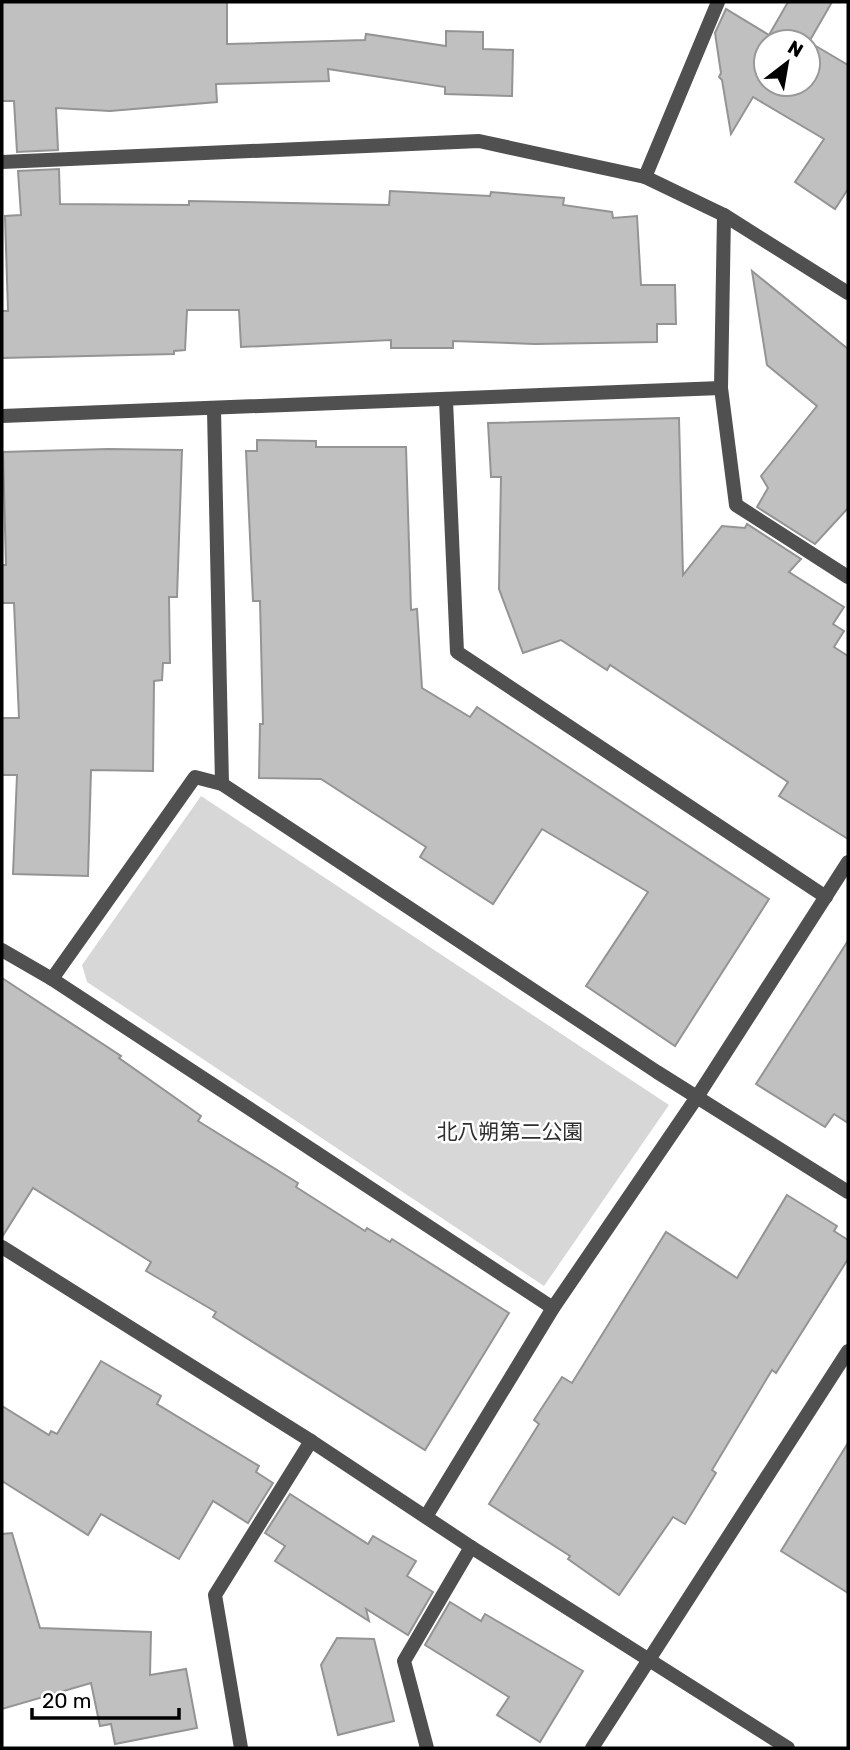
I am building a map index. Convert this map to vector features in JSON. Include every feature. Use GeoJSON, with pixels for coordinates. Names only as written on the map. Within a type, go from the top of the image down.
{"type":"FeatureCollection","features":[{"type":"Feature","properties":{"kind":"street"},"geometry":{"type":"LineString","coordinates":[[645,177],[718,2]]}},
{"type":"Feature","properties":{"kind":"street"},"geometry":{"type":"LineString","coordinates":[[2,162],[479,141],[645,177],[723,215],[848,293]]}},
{"type":"Feature","properties":{"kind":"street"},"geometry":{"type":"LineString","coordinates":[[723,215],[721,388],[736,505],[848,578]]}},
{"type":"Feature","properties":{"kind":"street"},"geometry":{"type":"LineString","coordinates":[[2,416],[214,410],[721,388]]}},
{"type":"Feature","properties":{"kind":"street"},"geometry":{"type":"LineString","coordinates":[[446,400],[457,652],[826,897]]}},
{"type":"Feature","properties":{"kind":"street"},"geometry":{"type":"LineString","coordinates":[[214,410],[222,784]]}},
{"type":"Feature","properties":{"kind":"street"},"geometry":{"type":"LineString","coordinates":[[52,979],[195,777],[222,784],[696,1097],[848,1192]]}},
{"type":"Feature","properties":{"kind":"street"},"geometry":{"type":"LineString","coordinates":[[427,1515],[553,1308],[696,1097],[848,862]]}},
{"type":"Feature","properties":{"kind":"street"},"geometry":{"type":"LineString","coordinates":[[2,950],[52,979],[553,1308]]}},
{"type":"Feature","properties":{"kind":"street"},"geometry":{"type":"LineString","coordinates":[[2,1247],[312,1441],[427,1515],[471,1547],[788,1748]]}},
{"type":"Feature","properties":{"kind":"street"},"geometry":{"type":"LineString","coordinates":[[592,1748],[848,1350]]}},
{"type":"Feature","properties":{"kind":"street"},"geometry":{"type":"LineString","coordinates":[[241,1748],[215,1595],[312,1441]]}},
{"type":"Feature","properties":{"kind":"street"},"geometry":{"type":"LineString","coordinates":[[427,1748],[404,1661],[471,1547]]}},
{"type":"Feature","properties":{"kind":"green space","name":"北八朔第二公園"},"geometry":{"type":"Polygon","coordinates":[[[201,796],[669,1105],[544,1286],[87,982],[82,965],[201,796]]]}},
{"type":"Feature","properties":{"kind":"building"},"geometry":{"type":"Polygon","coordinates":[[[2,2],[227,2],[227,44],[365,40],[366,34],[446,46],[446,31],[483,32],[483,49],[513,50],[512,96],[445,94],[445,87],[328,69],[329,81],[216,84],[217,102],[110,111],[56,108],[58,150],[17,152],[14,101],[2,101],[2,2]]]}},
{"type":"Feature","properties":{"kind":"building"},"geometry":{"type":"Polygon","coordinates":[[[788,2],[832,2],[817,28],[773,28],[788,2]]]}},
{"type":"Feature","properties":{"kind":"building"},"geometry":{"type":"Polygon","coordinates":[[[726,9],[757,28],[752,28],[752,98],[731,134],[722,80],[719,77],[721,73],[715,33],[726,9]]]}},
{"type":"Feature","properties":{"kind":"building"},"geometry":{"type":"Polygon","coordinates":[[[822,50],[848,65],[848,189],[835,209],[795,182],[824,139],[755,98],[822,98],[822,50]]]}},
{"type":"Feature","properties":{"kind":"building"},"geometry":{"type":"Polygon","coordinates":[[[59,169],[60,204],[189,205],[189,201],[389,205],[390,191],[490,196],[491,192],[564,198],[563,205],[612,212],[613,218],[637,216],[641,285],[675,285],[676,324],[657,324],[657,342],[535,344],[453,341],[453,348],[391,348],[391,340],[241,347],[239,310],[187,310],[185,350],[174,351],[174,354],[2,358],[2,311],[8,311],[5,216],[21,215],[18,171],[59,169]]]}},
{"type":"Feature","properties":{"kind":"building"},"geometry":{"type":"Polygon","coordinates":[[[752,271],[848,349],[848,508],[815,544],[757,507],[768,488],[761,476],[817,406],[767,365],[752,271]]]}},
{"type":"Feature","properties":{"kind":"building"},"geometry":{"type":"Polygon","coordinates":[[[679,418],[683,575],[722,526],[745,528],[747,524],[801,559],[789,572],[844,607],[833,624],[844,631],[834,647],[848,656],[848,839],[779,796],[788,782],[610,665],[607,670],[561,640],[523,653],[499,589],[501,477],[491,477],[488,423],[679,418]]]}},
{"type":"Feature","properties":{"kind":"building"},"geometry":{"type":"Polygon","coordinates":[[[257,440],[316,441],[316,447],[406,447],[411,610],[417,609],[422,688],[470,717],[477,707],[769,899],[675,1046],[586,986],[648,892],[542,829],[493,904],[420,857],[426,847],[321,779],[259,778],[260,724],[263,724],[260,601],[253,601],[246,451],[257,451],[257,440]]]}},
{"type":"Feature","properties":{"kind":"building"},"geometry":{"type":"Polygon","coordinates":[[[182,450],[177,597],[169,597],[170,663],[163,663],[162,680],[154,681],[153,771],[91,770],[88,876],[13,874],[17,775],[2,775],[2,718],[19,718],[14,603],[2,603],[2,565],[6,565],[3,452],[182,450]]]}},
{"type":"Feature","properties":{"kind":"building"},"geometry":{"type":"Polygon","coordinates":[[[848,941],[848,1123],[834,1114],[825,1127],[756,1084],[848,941]]]}},
{"type":"Feature","properties":{"kind":"building"},"geometry":{"type":"Polygon","coordinates":[[[2,978],[121,1056],[119,1058],[201,1116],[198,1121],[298,1183],[296,1187],[365,1231],[367,1228],[390,1242],[392,1239],[509,1313],[425,1450],[213,1317],[216,1312],[146,1271],[151,1262],[33,1188],[2,1237],[2,978]]]}},
{"type":"Feature","properties":{"kind":"building"},"geometry":{"type":"Polygon","coordinates":[[[787,1195],[837,1226],[834,1231],[848,1240],[848,1259],[776,1373],[772,1370],[712,1470],[716,1473],[685,1524],[673,1517],[619,1595],[568,1559],[570,1556],[489,1504],[539,1424],[534,1420],[562,1377],[572,1383],[666,1232],[737,1278],[787,1195]]]}},
{"type":"Feature","properties":{"kind":"building"},"geometry":{"type":"Polygon","coordinates":[[[101,1361],[161,1396],[157,1404],[259,1466],[256,1472],[273,1483],[248,1523],[213,1501],[179,1559],[101,1514],[88,1535],[2,1481],[2,1406],[49,1435],[51,1431],[57,1434],[101,1361]]]}},
{"type":"Feature","properties":{"kind":"building"},"geometry":{"type":"Polygon","coordinates":[[[848,1443],[848,1593],[781,1551],[848,1443]]]}},
{"type":"Feature","properties":{"kind":"building"},"geometry":{"type":"Polygon","coordinates":[[[290,1494],[368,1544],[373,1536],[416,1561],[407,1576],[433,1592],[408,1635],[366,1609],[369,1621],[275,1561],[285,1546],[265,1533],[290,1494]]]}},
{"type":"Feature","properties":{"kind":"building"},"geometry":{"type":"Polygon","coordinates":[[[12,1533],[40,1628],[151,1632],[150,1675],[186,1669],[197,1728],[115,1744],[111,1724],[100,1726],[91,1683],[2,1709],[2,1534],[12,1533]]]}},
{"type":"Feature","properties":{"kind":"building"},"geometry":{"type":"Polygon","coordinates":[[[450,1602],[481,1621],[485,1614],[583,1671],[540,1742],[497,1715],[509,1697],[425,1645],[450,1602]]]}},
{"type":"Feature","properties":{"kind":"building"},"geometry":{"type":"Polygon","coordinates":[[[337,1638],[374,1639],[394,1721],[338,1735],[321,1665],[337,1638]]]}}]}
